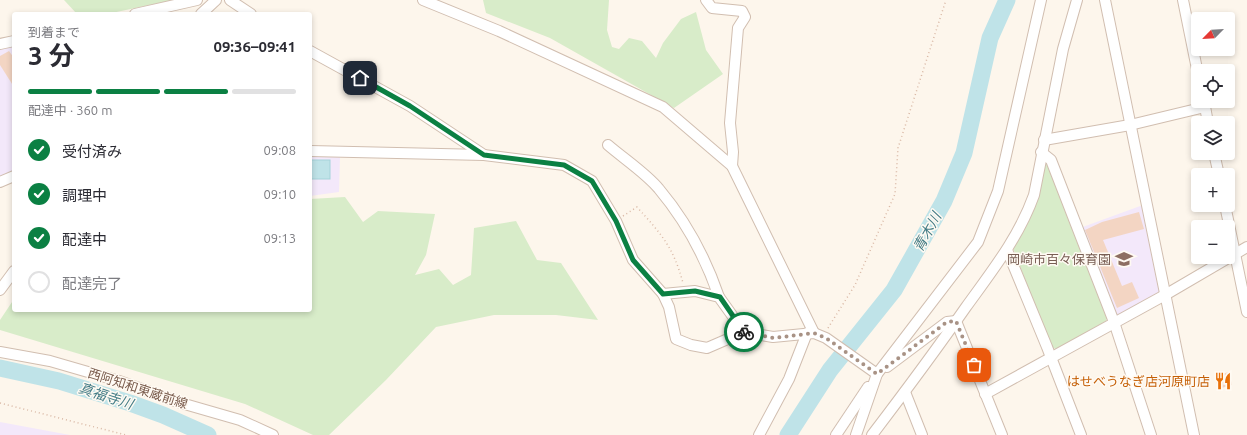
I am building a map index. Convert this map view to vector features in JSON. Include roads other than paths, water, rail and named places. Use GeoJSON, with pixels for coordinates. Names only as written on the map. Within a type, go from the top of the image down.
{"type":"FeatureCollection","features":[{"type":"Feature","properties":{"kind":"street"},"geometry":{"type":"LineString","coordinates":[[144,12],[197,0]]}},
{"type":"Feature","properties":{"kind":"street"},"geometry":{"type":"LineString","coordinates":[[204,12],[216,0]]}},
{"type":"Feature","properties":{"kind":"street"},"geometry":{"type":"LineString","coordinates":[[230,0],[248,12]]}},
{"type":"Feature","properties":{"kind":"street"},"geometry":{"type":"LineString","coordinates":[[422,0],[498,31],[663,107],[732,166],[818,335],[877,374]]}},
{"type":"Feature","properties":{"kind":"street"},"geometry":{"type":"LineString","coordinates":[[706,0],[712,8],[742,11],[745,17],[738,28],[730,123],[733,152],[732,166]]}},
{"type":"Feature","properties":{"kind":"street"},"geometry":{"type":"LineString","coordinates":[[836,435],[877,374],[978,242],[998,191],[1041,0]]}},
{"type":"Feature","properties":{"kind":"street"},"geometry":{"type":"LineString","coordinates":[[872,435],[905,392],[1007,250],[1027,214],[1034,195],[1041,152],[1063,49],[1077,0]]}},
{"type":"Feature","properties":{"kind":"street"},"geometry":{"type":"LineString","coordinates":[[1105,0],[1194,435]]}},
{"type":"Feature","properties":{"kind":"street"},"geometry":{"type":"LineString","coordinates":[[1183,0],[1196,64]]}},
{"type":"Feature","properties":{"kind":"street"},"geometry":{"type":"LineString","coordinates":[[0,44],[12,41]]}},
{"type":"Feature","properties":{"kind":"street"},"geometry":{"type":"LineString","coordinates":[[312,52],[410,106],[484,155]]}},
{"type":"Feature","properties":{"kind":"street"},"geometry":{"type":"LineString","coordinates":[[1044,140],[1130,125],[1191,108]]}},
{"type":"Feature","properties":{"kind":"street"},"geometry":{"type":"LineString","coordinates":[[608,146],[658,188],[688,231],[709,268],[720,297],[744,332]]}},
{"type":"Feature","properties":{"kind":"street"},"geometry":{"type":"LineString","coordinates":[[312,151],[484,155],[564,165],[592,181],[616,221],[633,260],[663,294],[669,306],[676,340],[707,348],[744,332],[774,338],[818,335]]}},
{"type":"Feature","properties":{"kind":"street"},"geometry":{"type":"LineString","coordinates":[[1041,152],[1051,160],[1114,322],[1151,435]]}},
{"type":"Feature","properties":{"kind":"street"},"geometry":{"type":"LineString","coordinates":[[0,182],[12,177]]}},
{"type":"Feature","properties":{"kind":"street"},"geometry":{"type":"LineString","coordinates":[[1247,247],[1235,254],[1247,312]]}},
{"type":"Feature","properties":{"kind":"street"},"geometry":{"type":"LineString","coordinates":[[1007,250],[1081,435]]}},
{"type":"Feature","properties":{"kind":"street"},"geometry":{"type":"LineString","coordinates":[[985,394],[1165,295],[1218,264]]}},
{"type":"Feature","properties":{"kind":"street"},"geometry":{"type":"LineString","coordinates":[[0,290],[12,274]]}},
{"type":"Feature","properties":{"kind":"street"},"geometry":{"type":"LineString","coordinates":[[663,294],[695,291],[720,297]]}},
{"type":"Feature","properties":{"kind":"street"},"geometry":{"type":"LineString","coordinates":[[856,435],[877,374],[947,322],[956,321]]}},
{"type":"Feature","properties":{"kind":"street"},"geometry":{"type":"LineString","coordinates":[[956,321],[1002,435]]}},
{"type":"Feature","properties":{"kind":"street"},"geometry":{"type":"LineString","coordinates":[[760,435],[789,379],[818,335]]}},
{"type":"Feature","properties":{"kind":"street","name":"西阿知和東蔵前線"},"geometry":{"type":"LineString","coordinates":[[0,352],[50,361],[119,381],[181,403],[240,420],[273,435]]}},
{"type":"Feature","properties":{"kind":"street"},"geometry":{"type":"LineString","coordinates":[[905,392],[922,435]]}},
{"type":"Feature","properties":{"kind":"water"},"geometry":{"type":"Polygon","coordinates":[[[312,160],[330,160],[330,179],[312,179],[312,160]]]}},
{"type":"Feature","properties":{"kind":"waterway","name":"青木川"},"geometry":{"type":"LineString","coordinates":[[788,435],[830,370],[894,290],[944,201],[964,153],[990,38],[1007,0]]}},
{"type":"Feature","properties":{"kind":"waterway","name":"真福寺川"},"geometry":{"type":"LineString","coordinates":[[0,368],[59,381],[130,403],[163,415],[208,435]]}},
{"type":"Feature","properties":{"kind":"place","name":"岡崎市百々保育園"},"geometry":{"type":"Point","coordinates":[1124,259]}},
{"type":"Feature","properties":{"kind":"place","name":"はせべうなぎ店河原町店"},"geometry":{"type":"Point","coordinates":[1223,381]}}]}
